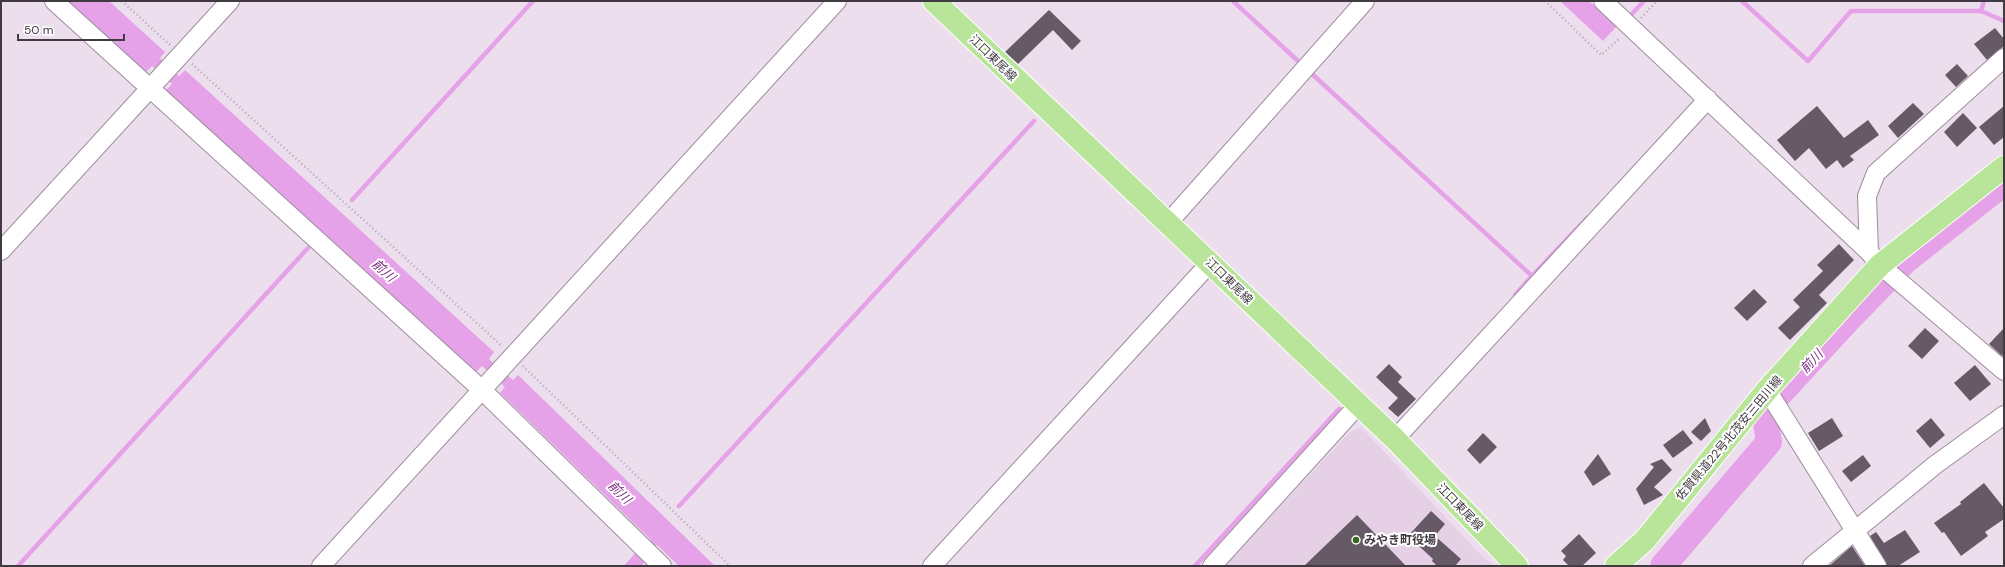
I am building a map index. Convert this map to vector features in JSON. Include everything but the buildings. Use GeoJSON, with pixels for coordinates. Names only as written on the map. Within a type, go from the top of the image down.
{"type":"FeatureCollection","features":[{"type":"Feature","properties":{"kind":"main road","name":"江口東尾線"},"geometry":{"type":"LineString","coordinates":[[934,1],[1359,404],[1395,439],[1517,566]]}},
{"type":"Feature","properties":{"kind":"main road","name":"佐賀県道22号北茂安三田川線"},"geometry":{"type":"LineString","coordinates":[[1616,566],[1644,540],[1767,390],[1882,265],[2004,167]]}},
{"type":"Feature","properties":{"kind":"street"},"geometry":{"type":"LineString","coordinates":[[54,1],[166,71],[497,373],[662,566]]}},
{"type":"Feature","properties":{"kind":"street"},"geometry":{"type":"LineString","coordinates":[[1,251],[230,1]]}},
{"type":"Feature","properties":{"kind":"street"},"geometry":{"type":"LineString","coordinates":[[321,566],[837,1]]}},
{"type":"Feature","properties":{"kind":"street"},"geometry":{"type":"LineString","coordinates":[[1168,223],[1365,1]]}},
{"type":"Feature","properties":{"kind":"street"},"geometry":{"type":"LineString","coordinates":[[1604,1],[1882,265],[2004,371]]}},
{"type":"Feature","properties":{"kind":"street"},"geometry":{"type":"LineString","coordinates":[[1882,265],[1867,196],[1876,173],[2004,58]]}},
{"type":"Feature","properties":{"kind":"street"},"geometry":{"type":"LineString","coordinates":[[1395,439],[1708,99]]}},
{"type":"Feature","properties":{"kind":"street"},"geometry":{"type":"LineString","coordinates":[[932,566],[1210,263]]}},
{"type":"Feature","properties":{"kind":"street"},"geometry":{"type":"LineString","coordinates":[[1767,390],[1877,566]]}},
{"type":"Feature","properties":{"kind":"street"},"geometry":{"type":"LineString","coordinates":[[1212,566],[1359,404]]}},
{"type":"Feature","properties":{"kind":"street"},"geometry":{"type":"LineString","coordinates":[[1812,566],[1934,465],[2004,415]]}},
{"type":"Feature","properties":{"kind":"path"},"geometry":{"type":"LineString","coordinates":[[122,1],[166,71],[497,373],[730,566]]}},
{"type":"Feature","properties":{"kind":"path"},"geometry":{"type":"LineString","coordinates":[[1545,1],[1601,55],[1632,28],[1657,1]]}},
{"type":"Feature","properties":{"kind":"shaded area"},"geometry":{"type":"Polygon","coordinates":[[[1361,427],[1477,551],[1494,566],[1224,566],[1349,433],[1361,427]]]}},
{"type":"Feature","properties":{"kind":"water"},"geometry":{"type":"Polygon","coordinates":[[[68,1],[109,1],[165,52],[160,58],[179,76],[185,70],[494,352],[489,359],[513,380],[518,375],[715,566],[679,566],[657,545],[654,547],[649,542],[651,540],[500,393],[505,387],[482,366],[476,372],[166,90],[172,84],[152,66],[146,72],[68,1]]]}},
{"type":"Feature","properties":{"kind":"water"},"geometry":{"type":"Polygon","coordinates":[[[1560,1],[1589,1],[1617,26],[1603,41],[1560,1]]]}},
{"type":"Feature","properties":{"kind":"water"},"geometry":{"type":"Polygon","coordinates":[[[637,551],[647,560],[641,566],[624,566],[637,551]]]}},
{"type":"Feature","properties":{"kind":"waterway"},"geometry":{"type":"LineString","coordinates":[[352,200],[533,1]]}},
{"type":"Feature","properties":{"kind":"waterway"},"geometry":{"type":"LineString","coordinates":[[1233,1],[1298,61]]}},
{"type":"Feature","properties":{"kind":"waterway"},"geometry":{"type":"LineString","coordinates":[[1631,15],[1644,1]]}},
{"type":"Feature","properties":{"kind":"waterway"},"geometry":{"type":"LineString","coordinates":[[1742,1],[1808,61],[1851,11],[1981,11],[2004,21]]}},
{"type":"Feature","properties":{"kind":"waterway"},"geometry":{"type":"LineString","coordinates":[[1981,11],[1984,1]]}},
{"type":"Feature","properties":{"kind":"waterway"},"geometry":{"type":"LineString","coordinates":[[1311,73],[1532,276],[1515,295]]}},
{"type":"Feature","properties":{"kind":"waterway"},"geometry":{"type":"LineString","coordinates":[[679,506],[1034,121]]}},
{"type":"Feature","properties":{"kind":"waterway","name":"前川"},"geometry":{"type":"LineString","coordinates":[[1663,566],[1769,442],[1764,411],[1846,322],[1905,261],[2004,183]]}},
{"type":"Feature","properties":{"kind":"waterway"},"geometry":{"type":"LineString","coordinates":[[1532,276],[1587,218]]}},
{"type":"Feature","properties":{"kind":"waterway"},"geometry":{"type":"LineString","coordinates":[[18,566],[308,248]]}},
{"type":"Feature","properties":{"kind":"waterway"},"geometry":{"type":"LineString","coordinates":[[1195,566],[1339,409]]}},
{"type":"Feature","properties":{"kind":"place","name":"みやき町役場"},"geometry":{"type":"Point","coordinates":[1356,540]}}]}
